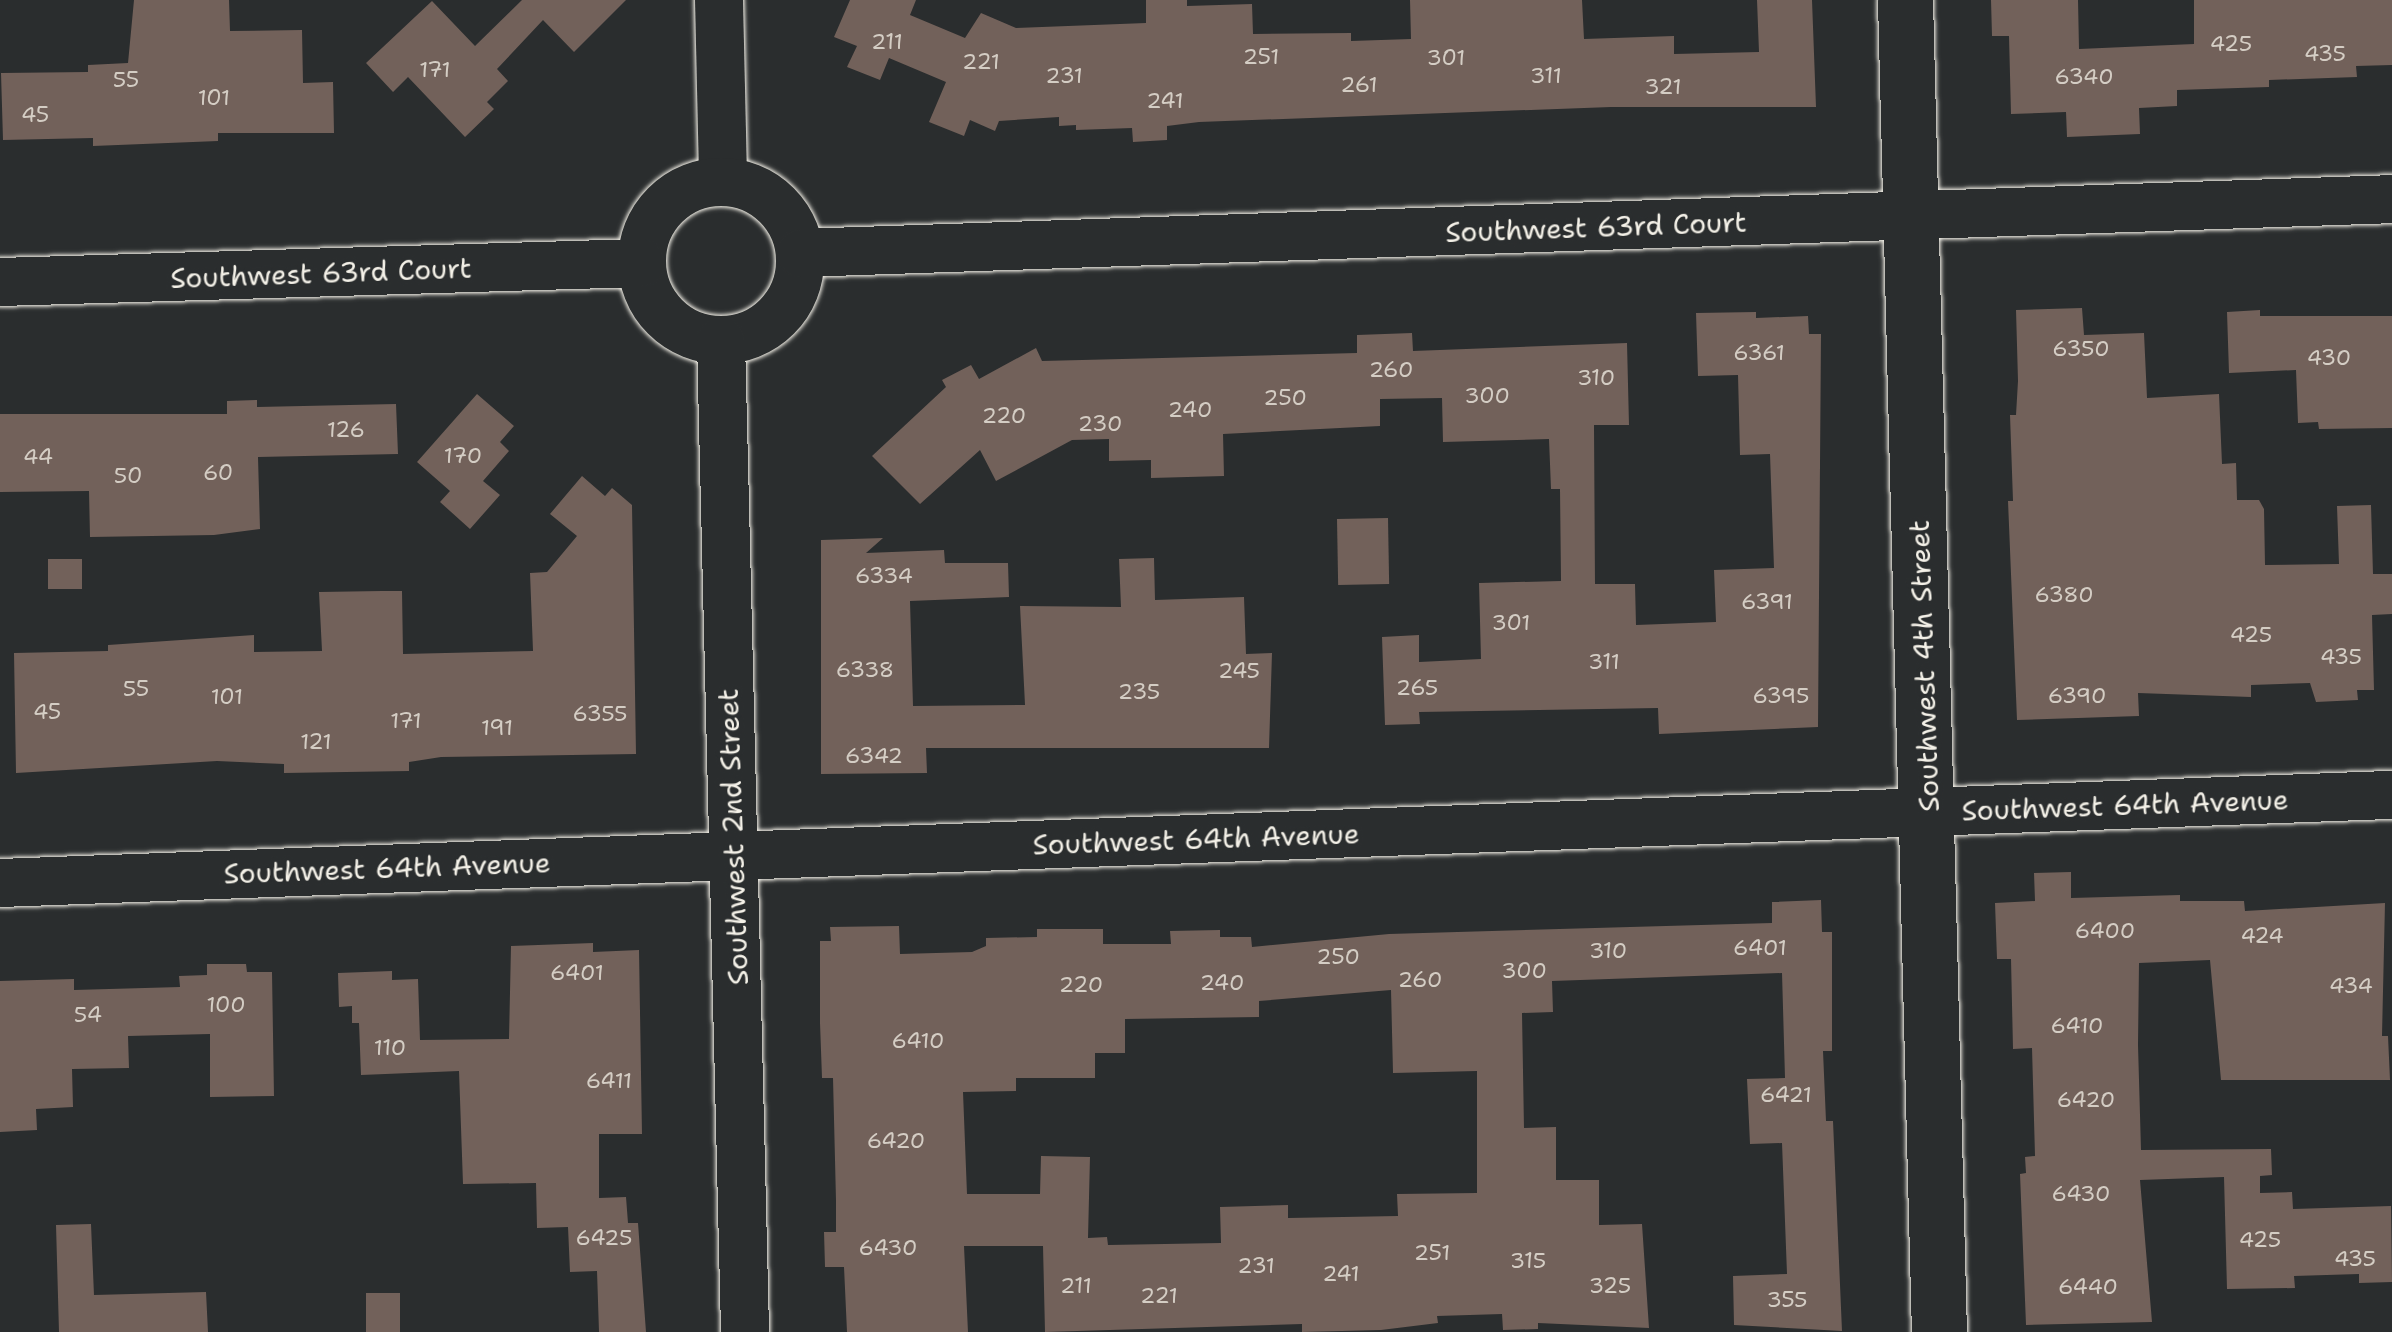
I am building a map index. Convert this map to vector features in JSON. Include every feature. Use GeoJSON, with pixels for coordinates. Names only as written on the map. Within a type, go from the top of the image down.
{"type":"FeatureCollection","features":[{"type":"Feature","properties":{"kind":"street"},"geometry":{"type":"LineString","coordinates":[[719,0],[723,180]]}},
{"type":"Feature","properties":{"kind":"street","name":"Southwest 4th Street"},"geometry":{"type":"LineString","coordinates":[[1905,0],[1939,1332]]}},
{"type":"Feature","properties":{"kind":"street"},"geometry":{"type":"LineString","coordinates":[[723,180],[767,194],[796,230],[801,254],[800,275],[780,315],[763,329],[721,341],[686,332],[658,309],[642,264],[656,214],[697,184],[723,180]]}},
{"type":"Feature","properties":{"kind":"street","name":"Southwest 63rd Court"},"geometry":{"type":"LineString","coordinates":[[801,254],[2392,199]]}},
{"type":"Feature","properties":{"kind":"street","name":"Southwest 63rd Court"},"geometry":{"type":"LineString","coordinates":[[0,282],[642,264]]}},
{"type":"Feature","properties":{"kind":"street","name":"Southwest 2nd Street"},"geometry":{"type":"LineString","coordinates":[[721,341],[745,1332]]}},
{"type":"Feature","properties":{"kind":"street","name":"Southwest 64th Avenue"},"geometry":{"type":"LineString","coordinates":[[0,883],[2392,795]]}},
{"type":"Feature","properties":{"kind":"building"},"geometry":{"type":"Polygon","coordinates":[[[134,0],[229,0],[230,31],[302,30],[303,83],[333,82],[334,133],[218,133],[218,141],[93,146],[93,138],[3,140],[1,73],[88,72],[88,65],[128,63],[134,0]]]}},
{"type":"Feature","properties":{"kind":"building"},"geometry":{"type":"Polygon","coordinates":[[[522,0],[626,0],[574,52],[543,20],[497,69],[508,81],[487,102],[494,109],[465,137],[408,77],[393,92],[366,63],[432,1],[475,46],[522,0]]]}},
{"type":"Feature","properties":{"kind":"building"},"geometry":{"type":"Polygon","coordinates":[[[850,0],[916,0],[910,15],[965,38],[981,13],[1016,28],[1146,23],[1146,0],[1187,0],[1187,6],[1252,4],[1253,34],[1351,33],[1351,41],[1411,39],[1410,0],[1582,0],[1584,39],[1674,36],[1674,54],[1759,52],[1757,0],[1812,0],[1816,107],[1611,107],[1199,122],[1167,126],[1167,140],[1133,142],[1132,128],[1076,130],[1076,125],[1059,126],[1059,117],[999,121],[995,131],[970,120],[964,136],[929,122],[946,82],[889,58],[880,80],[847,67],[857,46],[834,37],[850,0]]]}},
{"type":"Feature","properties":{"kind":"building"},"geometry":{"type":"Polygon","coordinates":[[[1991,0],[2078,0],[2079,49],[2194,44],[2194,0],[2392,0],[2392,65],[2356,66],[2357,77],[2269,80],[2269,87],[2177,90],[2177,106],[2139,108],[2140,134],[2067,137],[2066,112],[2011,114],[2009,36],[1992,36],[1991,0]]]}},
{"type":"Feature","properties":{"kind":"building"},"geometry":{"type":"Polygon","coordinates":[[[2082,308],[2084,335],[2144,333],[2147,398],[2219,394],[2222,464],[2236,463],[2237,500],[2259,500],[2264,509],[2265,565],[2339,564],[2337,506],[2371,505],[2373,574],[2392,574],[2392,614],[2372,615],[2374,690],[2357,690],[2358,700],[2316,702],[2310,683],[2251,685],[2251,697],[2138,693],[2139,716],[2017,720],[2008,501],[2013,501],[2010,415],[2016,415],[2018,381],[2016,310],[2082,308]]]}},
{"type":"Feature","properties":{"kind":"building"},"geometry":{"type":"Polygon","coordinates":[[[2260,310],[2260,316],[2392,316],[2392,428],[2319,429],[2318,422],[2298,423],[2296,370],[2229,373],[2227,312],[2260,310]]]}},
{"type":"Feature","properties":{"kind":"building"},"geometry":{"type":"Polygon","coordinates":[[[1756,312],[1756,318],[1808,316],[1809,334],[1821,334],[1818,727],[1659,734],[1658,708],[1419,712],[1420,724],[1385,725],[1382,637],[1419,635],[1419,662],[1481,659],[1479,583],[1561,581],[1560,489],[1551,489],[1549,439],[1443,442],[1442,398],[1380,399],[1380,426],[1223,434],[1224,476],[1151,478],[1151,460],[1109,461],[1109,439],[1072,440],[996,481],[980,450],[920,504],[872,456],[946,387],[942,380],[971,365],[979,379],[1036,348],[1042,361],[1357,353],[1357,335],[1412,333],[1413,351],[1627,343],[1629,425],[1594,425],[1595,584],[1635,584],[1636,625],[1716,622],[1714,570],[1774,568],[1770,454],[1740,455],[1738,375],[1698,376],[1696,313],[1756,312]]]}},
{"type":"Feature","properties":{"kind":"building"},"geometry":{"type":"Polygon","coordinates":[[[477,394],[514,426],[500,442],[509,451],[483,481],[500,495],[470,529],[440,502],[450,491],[417,462],[477,394]]]}},
{"type":"Feature","properties":{"kind":"building"},"geometry":{"type":"Polygon","coordinates":[[[257,400],[257,407],[396,404],[398,454],[258,457],[260,529],[214,535],[90,537],[89,491],[0,492],[0,414],[227,414],[227,401],[257,400]]]}},
{"type":"Feature","properties":{"kind":"building"},"geometry":{"type":"Polygon","coordinates":[[[582,476],[605,496],[612,488],[632,505],[636,754],[441,757],[409,762],[409,771],[284,773],[284,764],[217,761],[16,773],[14,653],[108,651],[108,645],[254,635],[254,652],[322,651],[319,592],[382,591],[402,591],[403,654],[533,651],[530,573],[547,572],[577,536],[550,514],[582,476]]]}},
{"type":"Feature","properties":{"kind":"building"},"geometry":{"type":"Polygon","coordinates":[[[1388,518],[1389,584],[1338,585],[1337,519],[1388,518]]]}},
{"type":"Feature","properties":{"kind":"building"},"geometry":{"type":"Polygon","coordinates":[[[883,538],[866,553],[944,550],[945,563],[1008,563],[1009,597],[910,601],[913,706],[1025,705],[1020,606],[1121,607],[1119,559],[1154,558],[1155,600],[1244,597],[1246,654],[1272,653],[1269,748],[926,748],[927,773],[821,774],[821,540],[883,538]]]}},
{"type":"Feature","properties":{"kind":"building"},"geometry":{"type":"Polygon","coordinates":[[[48,559],[82,559],[82,589],[48,589],[48,559]]]}},
{"type":"Feature","properties":{"kind":"building"},"geometry":{"type":"Polygon","coordinates":[[[2071,872],[2071,898],[2180,895],[2180,901],[2244,901],[2245,911],[2385,903],[2382,1036],[2388,1036],[2390,1080],[2221,1080],[2210,960],[2139,963],[2138,1045],[2141,1150],[2271,1149],[2272,1175],[2260,1176],[2260,1193],[2292,1192],[2293,1209],[2391,1206],[2392,1282],[2359,1283],[2359,1274],[2294,1276],[2295,1288],[2227,1289],[2224,1177],[2140,1180],[2152,1322],[2026,1325],[2020,1174],[2026,1173],[2025,1157],[2035,1156],[2032,1048],[2013,1049],[2011,959],[1997,959],[1995,903],[2035,901],[2034,873],[2071,872]]]}},
{"type":"Feature","properties":{"kind":"building"},"geometry":{"type":"Polygon","coordinates":[[[1821,900],[1822,932],[1832,932],[1832,1051],[1823,1051],[1826,1121],[1833,1121],[1842,1331],[1734,1325],[1733,1276],[1787,1274],[1782,1143],[1750,1144],[1747,1079],[1785,1078],[1782,973],[1552,981],[1553,1012],[1522,1013],[1524,1128],[1556,1127],[1556,1180],[1599,1180],[1599,1225],[1642,1224],[1649,1328],[1538,1323],[1538,1329],[1503,1330],[1502,1314],[1437,1316],[1438,1323],[1381,1330],[1302,1332],[1302,1324],[1045,1332],[1043,1246],[964,1246],[968,1332],[847,1332],[844,1267],[825,1267],[824,1232],[836,1232],[833,1078],[822,1078],[820,1023],[820,941],[831,941],[830,927],[899,926],[900,954],[972,952],[986,946],[986,938],[1037,937],[1037,929],[1103,929],[1103,944],[1171,944],[1170,931],[1220,930],[1220,937],[1251,937],[1252,947],[1389,934],[1772,923],[1772,902],[1821,900]],[[1391,990],[1259,1001],[1259,1017],[1125,1019],[1125,1053],[1095,1053],[1095,1078],[1016,1078],[1016,1091],[963,1092],[967,1194],[1040,1194],[1041,1156],[1090,1157],[1088,1238],[1107,1237],[1108,1245],[1221,1243],[1220,1207],[1288,1205],[1288,1218],[1398,1216],[1397,1194],[1477,1193],[1477,1071],[1393,1073],[1391,990]]]}},
{"type":"Feature","properties":{"kind":"building"},"geometry":{"type":"Polygon","coordinates":[[[593,943],[593,952],[639,950],[642,1134],[599,1134],[599,1198],[626,1197],[628,1223],[638,1223],[646,1332],[599,1332],[597,1271],[570,1272],[568,1227],[537,1228],[536,1183],[463,1184],[459,1071],[361,1075],[359,1023],[352,1023],[352,1006],[339,1007],[338,973],[392,971],[392,980],[418,979],[420,1040],[509,1039],[511,946],[593,943]]]}},
{"type":"Feature","properties":{"kind":"building"},"geometry":{"type":"Polygon","coordinates":[[[207,964],[246,964],[247,972],[272,972],[274,1096],[210,1097],[210,1034],[128,1036],[129,1068],[72,1069],[73,1107],[36,1109],[37,1130],[0,1132],[0,981],[74,979],[74,990],[180,987],[179,976],[207,975],[207,964]]]}},
{"type":"Feature","properties":{"kind":"building"},"geometry":{"type":"Polygon","coordinates":[[[91,1224],[94,1295],[206,1292],[208,1332],[59,1332],[56,1225],[91,1224]]]}},
{"type":"Feature","properties":{"kind":"building"},"geometry":{"type":"Polygon","coordinates":[[[366,1293],[400,1293],[400,1332],[366,1332],[366,1293]]]}}]}
